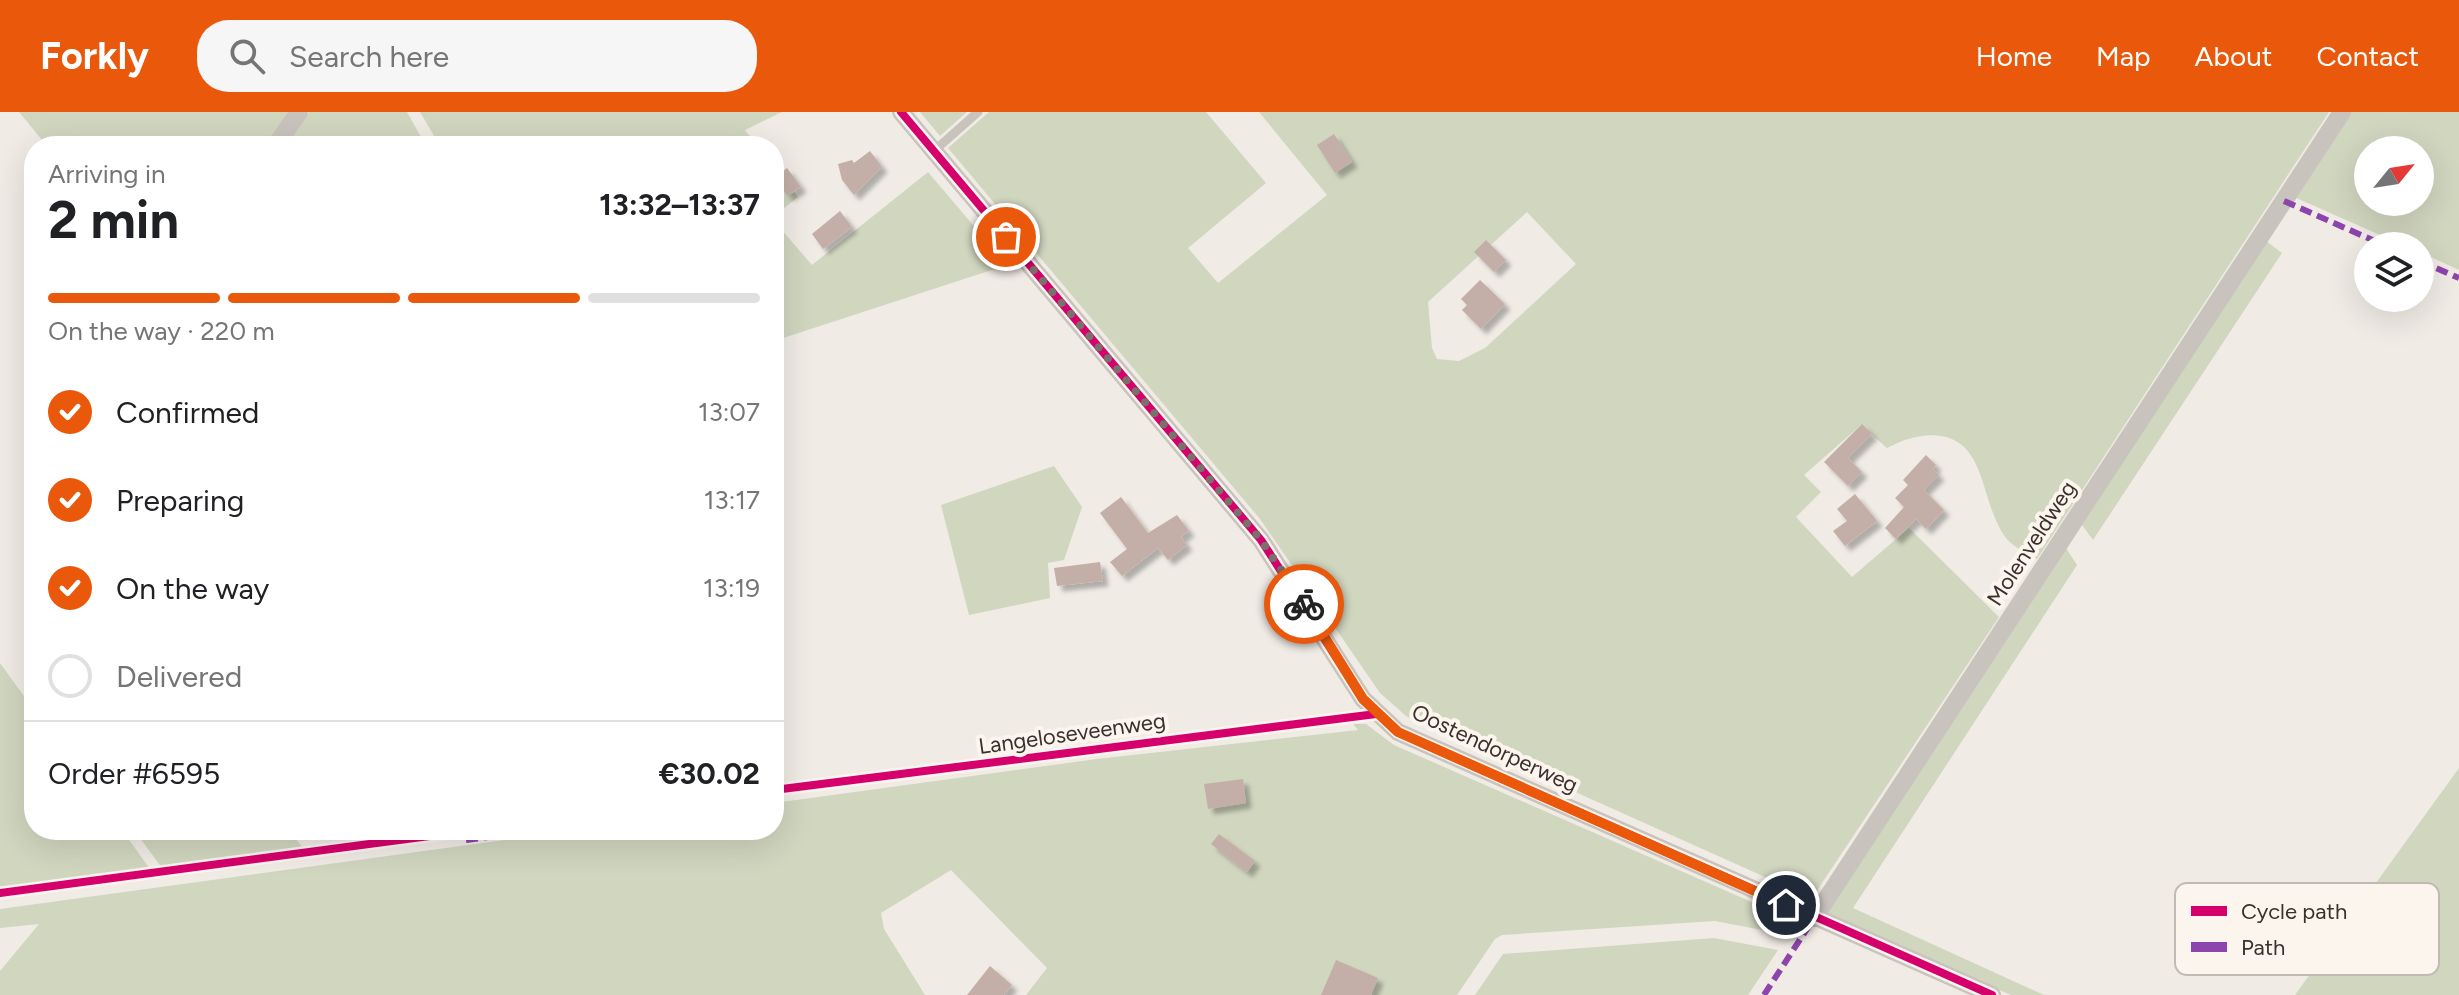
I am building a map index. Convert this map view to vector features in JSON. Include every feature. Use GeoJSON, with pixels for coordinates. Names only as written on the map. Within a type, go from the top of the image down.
{"type":"FeatureCollection","features":[{"type":"Feature","properties":{"kind":"street"},"geometry":{"type":"LineString","coordinates":[[282,136],[299,112]]}},
{"type":"Feature","properties":{"kind":"street","name":"Oostendorperweg"},"geometry":{"type":"LineString","coordinates":[[901,112],[1261,540],[1376,714],[1398,732],[1992,995]]}},
{"type":"Feature","properties":{"kind":"street","name":"Molenveldweg"},"geometry":{"type":"LineString","coordinates":[[1814,918],[2342,112]]}},
{"type":"Feature","properties":{"kind":"lane"},"geometry":{"type":"LineString","coordinates":[[934,151],[978,112]]}},
{"type":"Feature","properties":{"kind":"green space"},"geometry":{"type":"Polygon","coordinates":[[[19,112],[288,112],[274,136],[39,136],[19,112]]]}},
{"type":"Feature","properties":{"kind":"green space"},"geometry":{"type":"Polygon","coordinates":[[[309,112],[407,112],[420,136],[291,136],[309,112]]]}},
{"type":"Feature","properties":{"kind":"green space"},"geometry":{"type":"Polygon","coordinates":[[[420,112],[782,112],[745,130],[750,136],[434,136],[420,112]]]}},
{"type":"Feature","properties":{"kind":"green space"},"geometry":{"type":"Polygon","coordinates":[[[920,112],[967,112],[940,136],[920,112]]]}},
{"type":"Feature","properties":{"kind":"green space"},"geometry":{"type":"Polygon","coordinates":[[[989,112],[1206,112],[1266,183],[1188,248],[1218,283],[1327,195],[1259,112],[2329,112],[2037,559],[2006,538],[1969,453],[1959,443],[1946,437],[1915,437],[1887,448],[1861,425],[1804,475],[1821,492],[1796,517],[1852,577],[1909,528],[1999,617],[1812,898],[1406,716],[1380,693],[1260,519],[948,148],[989,112]],[[1527,212],[1428,302],[1432,348],[1437,359],[1459,361],[1485,348],[1576,264],[1527,212]]]}},
{"type":"Feature","properties":{"kind":"green space"},"geometry":{"type":"Polygon","coordinates":[[[2350,112],[2459,112],[2459,270],[2434,258],[2434,232],[2373,232],[2294,197],[2350,112]]]}},
{"type":"Feature","properties":{"kind":"green space"},"geometry":{"type":"Polygon","coordinates":[[[928,172],[1007,265],[784,338],[784,233],[812,265],[928,172]]]}},
{"type":"Feature","properties":{"kind":"green space"},"geometry":{"type":"Polygon","coordinates":[[[784,180],[798,197],[784,208],[784,180]]]}},
{"type":"Feature","properties":{"kind":"green space"},"geometry":{"type":"Polygon","coordinates":[[[2266,241],[2282,253],[2093,540],[2082,525],[2266,241]]]}},
{"type":"Feature","properties":{"kind":"green space"},"geometry":{"type":"Polygon","coordinates":[[[1054,466],[1082,507],[1064,560],[1048,563],[1050,598],[969,615],[941,505],[1054,466]]]}},
{"type":"Feature","properties":{"kind":"green space"},"geometry":{"type":"Polygon","coordinates":[[[2066,548],[2077,565],[1853,908],[2044,995],[2011,995],[1826,913],[2066,548]]]}},
{"type":"Feature","properties":{"kind":"green space"},"geometry":{"type":"Polygon","coordinates":[[[0,663],[24,696],[24,840],[129,840],[150,869],[0,889],[0,663]]]}},
{"type":"Feature","properties":{"kind":"green space"},"geometry":{"type":"Polygon","coordinates":[[[1353,724],[1366,724],[1394,745],[1797,922],[1788,935],[1715,921],[1502,935],[1495,939],[1457,995],[1026,995],[1047,968],[951,870],[881,913],[884,929],[925,995],[0,995],[0,971],[39,924],[0,928],[0,909],[504,840],[784,840],[784,802],[1097,759],[1358,730],[1353,724]]]}},
{"type":"Feature","properties":{"kind":"green space"},"geometry":{"type":"Polygon","coordinates":[[[2459,768],[2459,995],[2295,995],[2309,975],[2439,975],[2439,883],[2376,883],[2459,768]]]}},
{"type":"Feature","properties":{"kind":"green space"},"geometry":{"type":"Polygon","coordinates":[[[141,840],[297,840],[303,848],[162,868],[141,840]]]}},
{"type":"Feature","properties":{"kind":"green space"},"geometry":{"type":"Polygon","coordinates":[[[1714,938],[1778,950],[1748,995],[1475,995],[1503,954],[1714,938]]]}},
{"type":"Feature","properties":{"kind":"building"},"geometry":{"type":"Polygon","coordinates":[[[1334,134],[1352,162],[1335,173],[1317,145],[1334,134]]]}},
{"type":"Feature","properties":{"kind":"building"},"geometry":{"type":"Polygon","coordinates":[[[870,151],[882,167],[854,195],[842,180],[838,164],[852,160],[854,163],[870,151]]]}},
{"type":"Feature","properties":{"kind":"building"},"geometry":{"type":"Polygon","coordinates":[[[787,168],[801,187],[788,196],[784,191],[784,170],[787,168]]]}},
{"type":"Feature","properties":{"kind":"building"},"geometry":{"type":"Polygon","coordinates":[[[840,211],[852,227],[823,249],[812,234],[840,211]]]}},
{"type":"Feature","properties":{"kind":"building"},"geometry":{"type":"Polygon","coordinates":[[[1486,240],[1506,260],[1494,272],[1474,252],[1486,240]]]}},
{"type":"Feature","properties":{"kind":"building"},"geometry":{"type":"Polygon","coordinates":[[[1480,280],[1505,304],[1481,329],[1462,310],[1467,305],[1461,299],[1480,280]]]}},
{"type":"Feature","properties":{"kind":"building"},"geometry":{"type":"Polygon","coordinates":[[[1862,424],[1872,434],[1848,458],[1862,472],[1848,486],[1824,462],[1862,424]]]}},
{"type":"Feature","properties":{"kind":"building"},"geometry":{"type":"Polygon","coordinates":[[[1926,455],[1936,465],[1933,469],[1939,475],[1924,490],[1944,510],[1926,529],[1916,519],[1896,539],[1885,528],[1904,507],[1895,498],[1908,485],[1903,480],[1926,455]]]}},
{"type":"Feature","properties":{"kind":"building"},"geometry":{"type":"Polygon","coordinates":[[[1855,494],[1877,521],[1845,546],[1833,531],[1847,521],[1837,509],[1855,494]]]}},
{"type":"Feature","properties":{"kind":"building"},"geometry":{"type":"Polygon","coordinates":[[[1121,497],[1148,533],[1177,515],[1189,531],[1181,537],[1187,545],[1168,560],[1158,548],[1122,576],[1110,562],[1127,549],[1100,513],[1121,497]]]}},
{"type":"Feature","properties":{"kind":"building"},"geometry":{"type":"Polygon","coordinates":[[[1100,562],[1103,581],[1057,586],[1054,568],[1100,562]]]}},
{"type":"Feature","properties":{"kind":"building"},"geometry":{"type":"Polygon","coordinates":[[[1243,779],[1246,803],[1208,809],[1204,784],[1243,779]]]}},
{"type":"Feature","properties":{"kind":"building"},"geometry":{"type":"Polygon","coordinates":[[[1219,834],[1255,861],[1247,872],[1211,844],[1219,834]]]}},
{"type":"Feature","properties":{"kind":"building"},"geometry":{"type":"Polygon","coordinates":[[[1336,960],[1378,978],[1371,995],[1321,995],[1336,960]]]}},
{"type":"Feature","properties":{"kind":"building"},"geometry":{"type":"Polygon","coordinates":[[[990,966],[1012,985],[1004,995],[967,995],[990,966]]]}},
{"type":"Feature","properties":{"kind":"marked path"},"geometry":{"type":"LineString","coordinates":[[2284,201],[2354,232]]}},
{"type":"Feature","properties":{"kind":"marked path"},"geometry":{"type":"LineString","coordinates":[[2434,267],[2459,278]]}},
{"type":"Feature","properties":{"kind":"marked path"},"geometry":{"type":"LineString","coordinates":[[1764,995],[1814,918]]}},
{"type":"Feature","properties":{"kind":"cycle path"},"geometry":{"type":"LineString","coordinates":[[901,112],[1261,540],[1363,699],[1398,732],[1992,995]]}},
{"type":"Feature","properties":{"kind":"cycle path","name":"Langeloseveenweg"},"geometry":{"type":"LineString","coordinates":[[784,789],[1376,714]]}},
{"type":"Feature","properties":{"kind":"cycle path"},"geometry":{"type":"LineString","coordinates":[[0,893],[400,840]]}},
{"type":"Feature","properties":{"kind":"way so far"},"geometry":{"type":"LineString","coordinates":[[1006,237],[1261,540],[1304,604]]}},
{"type":"Feature","properties":{"kind":"route"},"geometry":{"type":"LineString","coordinates":[[1304,604],[1363,699],[1398,732],[1786,905]]}}]}
